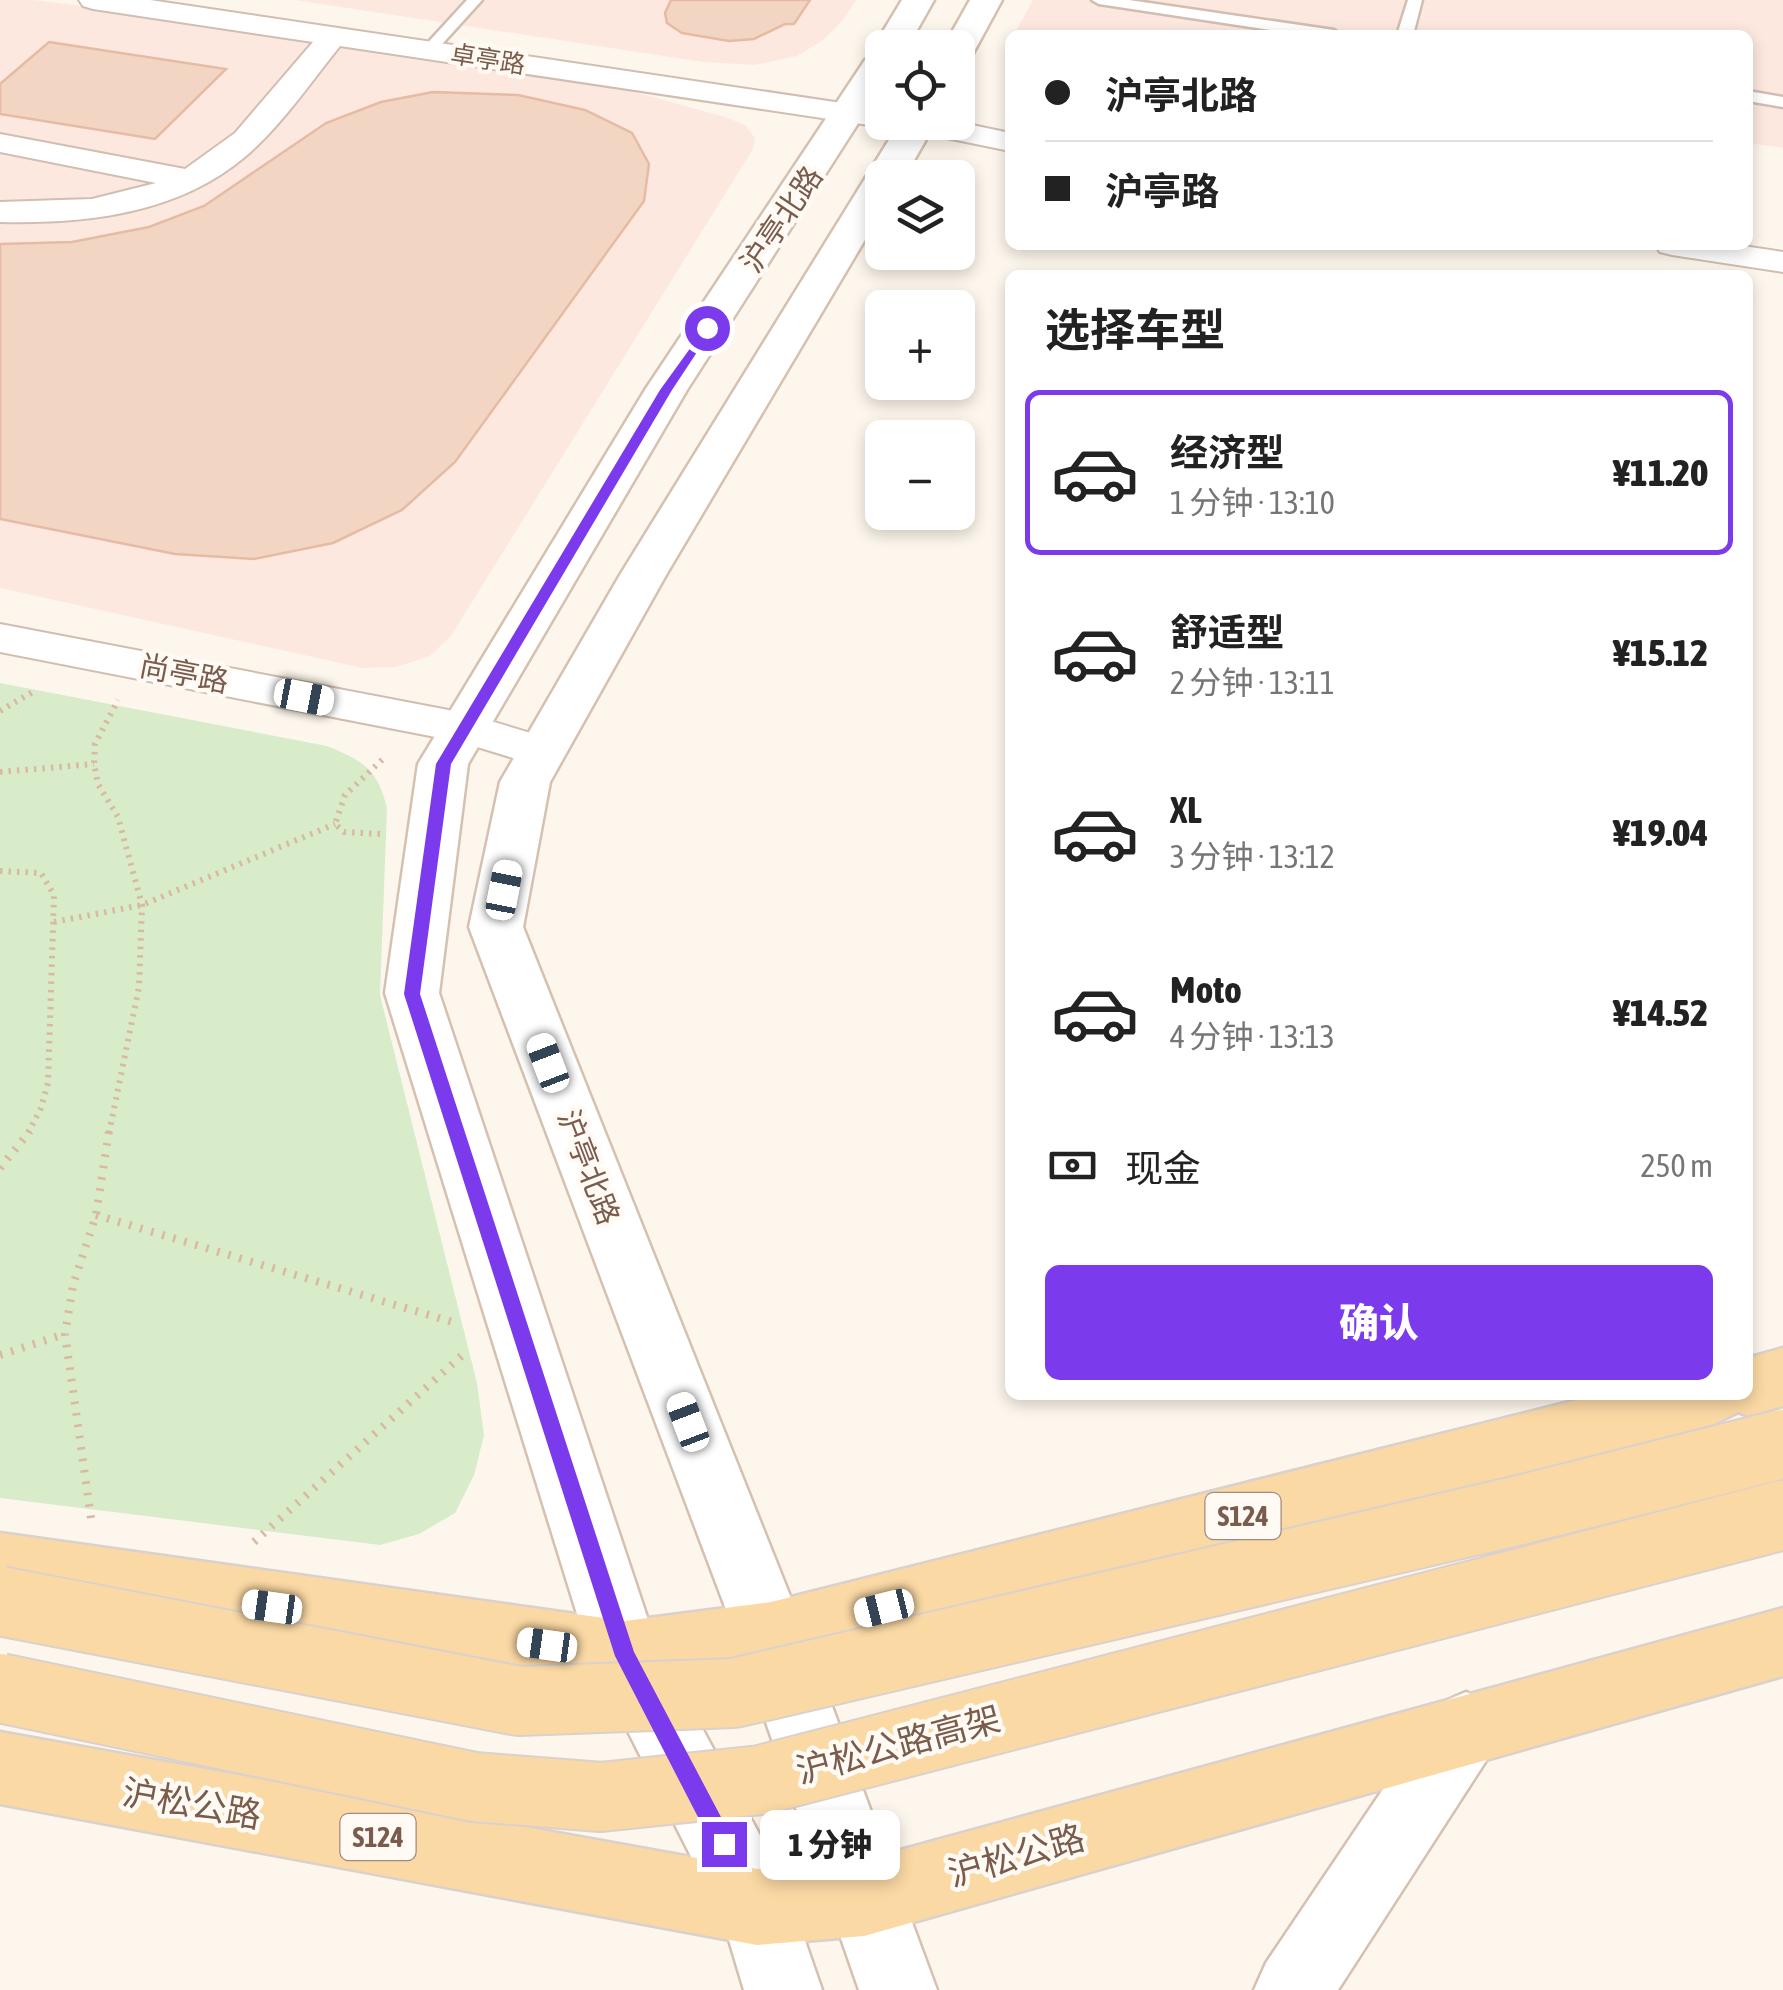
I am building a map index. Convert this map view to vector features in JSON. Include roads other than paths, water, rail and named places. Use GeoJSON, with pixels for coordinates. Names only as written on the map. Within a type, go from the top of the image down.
{"type":"FeatureCollection","features":[{"type":"Feature","properties":{"kind":"main road"},"geometry":{"type":"LineString","coordinates":[[1753,1385],[1783,1378]]}},
{"type":"Feature","properties":{"kind":"main road","name":"S124"},"geometry":{"type":"LineString","coordinates":[[0,1566],[625,1656],[771,1636],[1694,1400]]}},
{"type":"Feature","properties":{"kind":"main road"},"geometry":{"type":"LineString","coordinates":[[0,1602],[519,1701],[734,1693],[1524,1509],[1783,1444]]}},
{"type":"Feature","properties":{"kind":"main road","name":"沪松公路高架"},"geometry":{"type":"LineString","coordinates":[[0,1688],[474,1787],[601,1797],[761,1780],[1783,1515]]}},
{"type":"Feature","properties":{"kind":"main road","name":"沪松公路"},"geometry":{"type":"LineString","coordinates":[[0,1768],[757,1907],[864,1898],[1783,1642]]}},
{"type":"Feature","properties":{"kind":"street","name":"卓亭路"},"geometry":{"type":"LineString","coordinates":[[93,0],[865,115]]}},
{"type":"Feature","properties":{"kind":"street"},"geometry":{"type":"LineString","coordinates":[[900,30],[918,0]]}},
{"type":"Feature","properties":{"kind":"street"},"geometry":{"type":"LineString","coordinates":[[970,30],[986,0]]}},
{"type":"Feature","properties":{"kind":"street"},"geometry":{"type":"LineString","coordinates":[[0,212],[59,214],[132,203],[187,179],[232,152],[334,36]]}},
{"type":"Feature","properties":{"kind":"street","name":"沪亭北路"},"geometry":{"type":"LineString","coordinates":[[783,1990],[757,1907],[625,1656],[506,1338],[412,994],[444,764],[442,724],[666,390],[865,118]]}},
{"type":"Feature","properties":{"kind":"street"},"geometry":{"type":"LineString","coordinates":[[975,135],[1005,141]]}},
{"type":"Feature","properties":{"kind":"street"},"geometry":{"type":"LineString","coordinates":[[0,143],[187,179]]}},
{"type":"Feature","properties":{"kind":"street","name":"沪亭北路"},"geometry":{"type":"LineString","coordinates":[[865,211],[643,576],[526,782],[496,927],[771,1636],[898,1990]]}},
{"type":"Feature","properties":{"kind":"street"},"geometry":{"type":"LineString","coordinates":[[1705,250],[1783,262]]}},
{"type":"Feature","properties":{"kind":"street","name":"尚亭路"},"geometry":{"type":"LineString","coordinates":[[0,638],[442,724],[542,752]]}},
{"type":"Feature","properties":{"kind":"street"},"geometry":{"type":"LineString","coordinates":[[1293,1990],[1466,1728]]}},
{"type":"Feature","properties":{"kind":"lane"},"geometry":{"type":"LineString","coordinates":[[429,50],[475,0]]}},
{"type":"Feature","properties":{"kind":"lane"},"geometry":{"type":"LineString","coordinates":[[1099,0],[1300,30]]}},
{"type":"Feature","properties":{"kind":"lane"},"geometry":{"type":"LineString","coordinates":[[1406,30],[1415,0]]}},
{"type":"Feature","properties":{"kind":"lane"},"geometry":{"type":"LineString","coordinates":[[1753,97],[1783,102]]}}]}
